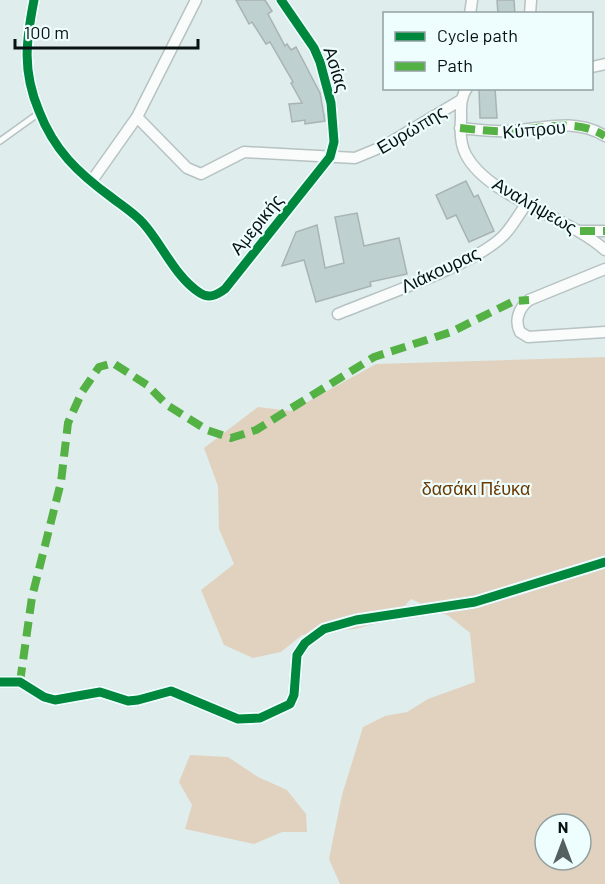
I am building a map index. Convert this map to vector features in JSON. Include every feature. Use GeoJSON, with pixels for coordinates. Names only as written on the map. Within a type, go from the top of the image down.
{"type":"FeatureCollection","features":[{"type":"Feature","properties":{"kind":"street"},"geometry":{"type":"LineString","coordinates":[[34,0],[25,48],[28,74],[39,113],[65,159],[91,182],[137,117],[196,0]]}},
{"type":"Feature","properties":{"kind":"street","name":"Ασίας"},"geometry":{"type":"LineString","coordinates":[[281,0],[314,48],[329,89],[334,124],[330,157]]}},
{"type":"Feature","properties":{"kind":"street","name":"Αναλήψεως"},"geometry":{"type":"LineString","coordinates":[[466,90],[461,100],[460,128],[463,148],[472,163],[490,180],[526,204],[580,231],[605,250]]}},
{"type":"Feature","properties":{"kind":"street","name":"Ευρώπης"},"geometry":{"type":"LineString","coordinates":[[137,117],[187,168],[201,174],[244,152],[355,158],[367,154],[461,100]]}},
{"type":"Feature","properties":{"kind":"street","name":"Κύπρου"},"geometry":{"type":"LineString","coordinates":[[460,128],[490,132],[562,124],[589,128],[605,136]]}},
{"type":"Feature","properties":{"kind":"street","name":"Αμερικής"},"geometry":{"type":"LineString","coordinates":[[91,182],[141,220],[166,256],[199,293],[207,296],[216,295],[225,289],[330,157]]}},
{"type":"Feature","properties":{"kind":"street","name":"Λιάκουρας"},"geometry":{"type":"LineString","coordinates":[[338,314],[448,269],[483,250],[505,235],[526,204]]}},
{"type":"Feature","properties":{"kind":"street"},"geometry":{"type":"LineString","coordinates":[[580,231],[605,231]]}},
{"type":"Feature","properties":{"kind":"street"},"geometry":{"type":"LineString","coordinates":[[605,268],[529,300],[521,308],[518,328],[524,336],[528,337],[605,332]]}},
{"type":"Feature","properties":{"kind":"street"},"geometry":{"type":"LineString","coordinates":[[0,682],[20,682],[44,697],[55,700],[100,692],[128,701],[171,691],[238,719],[260,718],[290,704],[294,694],[297,655],[305,643],[324,628],[356,620],[475,602],[605,562]]}},
{"type":"Feature","properties":{"kind":"lane"},"geometry":{"type":"LineString","coordinates":[[0,141],[39,113]]}},
{"type":"Feature","properties":{"kind":"green space","name":"δασάκι Πέυκα"},"geometry":{"type":"Polygon","coordinates":[[[605,357],[605,884],[340,884],[329,859],[342,795],[363,727],[385,716],[407,712],[428,699],[475,682],[470,633],[449,616],[411,599],[393,619],[355,629],[302,635],[281,652],[253,658],[224,645],[201,590],[234,564],[219,529],[218,486],[204,448],[258,407],[291,411],[376,364],[605,357]]]}},
{"type":"Feature","properties":{"kind":"green space"},"geometry":{"type":"Polygon","coordinates":[[[190,755],[228,757],[258,777],[287,790],[306,814],[307,832],[282,832],[254,844],[185,829],[192,805],[179,782],[190,755]]]}},
{"type":"Feature","properties":{"kind":"building"},"geometry":{"type":"Polygon","coordinates":[[[236,0],[265,0],[272,11],[268,14],[285,46],[287,44],[291,50],[296,47],[320,93],[325,121],[305,124],[305,120],[292,122],[289,104],[302,103],[291,83],[293,82],[270,42],[266,44],[252,22],[249,24],[236,0]]]}},
{"type":"Feature","properties":{"kind":"building"},"geometry":{"type":"Polygon","coordinates":[[[497,0],[514,0],[515,12],[498,12],[497,0]]]}},
{"type":"Feature","properties":{"kind":"building"},"geometry":{"type":"Polygon","coordinates":[[[479,90],[495,90],[497,118],[480,118],[479,90]]]}},
{"type":"Feature","properties":{"kind":"building"},"geometry":{"type":"Polygon","coordinates":[[[466,181],[474,197],[478,195],[494,231],[469,242],[456,215],[447,219],[436,195],[466,181]]]}},
{"type":"Feature","properties":{"kind":"building"},"geometry":{"type":"Polygon","coordinates":[[[357,213],[364,246],[399,238],[407,274],[370,282],[371,286],[316,302],[304,260],[282,266],[296,232],[317,225],[325,268],[344,263],[335,217],[357,213]]]}},
{"type":"Feature","properties":{"kind":"marked path"},"geometry":{"type":"LineString","coordinates":[[460,128],[512,131],[571,126],[594,130],[605,136]]}},
{"type":"Feature","properties":{"kind":"marked path"},"geometry":{"type":"LineString","coordinates":[[580,231],[605,231]]}},
{"type":"Feature","properties":{"kind":"marked path"},"geometry":{"type":"LineString","coordinates":[[20,682],[32,597],[61,482],[68,423],[82,392],[99,367],[113,363],[147,385],[167,405],[207,430],[231,438],[256,430],[374,357],[451,332],[514,301],[529,300]]}},
{"type":"Feature","properties":{"kind":"cycle path"},"geometry":{"type":"LineString","coordinates":[[34,0],[29,29],[28,69],[34,96],[52,138],[78,170],[143,223],[183,278],[203,295],[210,296],[225,289],[330,157],[334,142],[331,103],[320,62],[314,48],[281,0]]}},
{"type":"Feature","properties":{"kind":"cycle path"},"geometry":{"type":"LineString","coordinates":[[0,682],[20,682],[44,697],[55,700],[100,692],[128,701],[171,691],[238,719],[260,718],[290,704],[294,695],[297,655],[305,643],[324,629],[356,620],[475,602],[605,562]]}}]}
